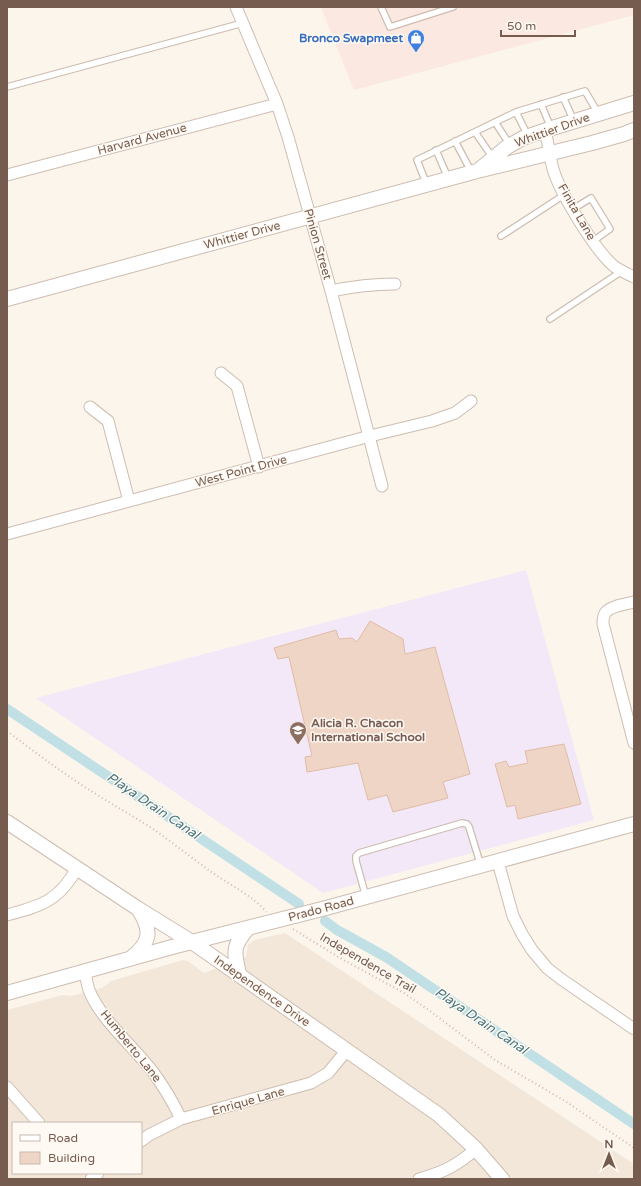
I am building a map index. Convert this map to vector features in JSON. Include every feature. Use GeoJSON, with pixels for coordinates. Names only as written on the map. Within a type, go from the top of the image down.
{"type":"FeatureCollection","features":[{"type":"Feature","properties":{"kind":"street","name":"Pinion Street"},"geometry":{"type":"LineString","coordinates":[[236,7],[277,104],[288,137],[370,436],[382,486]]}},
{"type":"Feature","properties":{"kind":"street","name":"Whittier Drive"},"geometry":{"type":"LineString","coordinates":[[475,172],[510,145],[528,136],[634,103]]}},
{"type":"Feature","properties":{"kind":"street","name":"Harvard Avenue"},"geometry":{"type":"LineString","coordinates":[[7,176],[277,104]]}},
{"type":"Feature","properties":{"kind":"street","name":"Finita Lane"},"geometry":{"type":"LineString","coordinates":[[548,129],[550,153],[554,170],[564,195],[593,241],[607,259],[616,268],[634,277]]}},
{"type":"Feature","properties":{"kind":"street","name":"Whittier Drive"},"geometry":{"type":"LineString","coordinates":[[7,299],[448,179],[592,143],[634,130]]}},
{"type":"Feature","properties":{"kind":"street"},"geometry":{"type":"LineString","coordinates":[[331,292],[355,286],[395,284]]}},
{"type":"Feature","properties":{"kind":"street"},"geometry":{"type":"LineString","coordinates":[[221,374],[238,386],[259,467]]}},
{"type":"Feature","properties":{"kind":"street","name":"West Point Drive"},"geometry":{"type":"LineString","coordinates":[[7,534],[438,419],[455,413],[470,401]]}},
{"type":"Feature","properties":{"kind":"street"},"geometry":{"type":"LineString","coordinates":[[90,407],[108,421],[129,501]]}},
{"type":"Feature","properties":{"kind":"street"},"geometry":{"type":"LineString","coordinates":[[634,602],[616,607],[606,612],[602,624],[634,743]]}},
{"type":"Feature","properties":{"kind":"street","name":"Independence Drive"},"geometry":{"type":"LineString","coordinates":[[7,822],[137,908],[192,942],[439,1115],[476,1149],[502,1179]]}},
{"type":"Feature","properties":{"kind":"street","name":"Prado Road"},"geometry":{"type":"LineString","coordinates":[[7,993],[248,928],[293,922],[326,908],[634,824]]}},
{"type":"Feature","properties":{"kind":"street"},"geometry":{"type":"LineString","coordinates":[[498,862],[513,916],[532,950],[547,968],[561,979],[634,1029]]}},
{"type":"Feature","properties":{"kind":"street"},"geometry":{"type":"LineString","coordinates":[[7,915],[34,908],[57,896],[70,881],[77,868]]}},
{"type":"Feature","properties":{"kind":"street"},"geometry":{"type":"LineString","coordinates":[[128,960],[140,951],[148,936],[146,921],[137,908]]}},
{"type":"Feature","properties":{"kind":"street"},"geometry":{"type":"LineString","coordinates":[[239,974],[234,955],[237,942],[248,928]]}},
{"type":"Feature","properties":{"kind":"street","name":"Humberto Lane"},"geometry":{"type":"LineString","coordinates":[[85,972],[93,998],[105,1017],[168,1093],[181,1119]]}},
{"type":"Feature","properties":{"kind":"street","name":"Enrique Lane"},"geometry":{"type":"LineString","coordinates":[[142,1140],[149,1135],[181,1119],[311,1083],[328,1073],[347,1050]]}},
{"type":"Feature","properties":{"kind":"street"},"geometry":{"type":"LineString","coordinates":[[7,1087],[38,1122]]}},
{"type":"Feature","properties":{"kind":"street"},"geometry":{"type":"LineString","coordinates":[[419,1179],[449,1169],[476,1149]]}},
{"type":"Feature","properties":{"kind":"lane"},"geometry":{"type":"LineString","coordinates":[[381,7],[390,27],[452,7]]}},
{"type":"Feature","properties":{"kind":"lane"},"geometry":{"type":"LineString","coordinates":[[7,87],[243,23]]}},
{"type":"Feature","properties":{"kind":"lane"},"geometry":{"type":"LineString","coordinates":[[427,185],[417,160],[516,112],[585,91],[598,114]]}},
{"type":"Feature","properties":{"kind":"lane"},"geometry":{"type":"LineString","coordinates":[[564,97],[575,121]]}},
{"type":"Feature","properties":{"kind":"lane"},"geometry":{"type":"LineString","coordinates":[[541,104],[548,129]]}},
{"type":"Feature","properties":{"kind":"lane"},"geometry":{"type":"LineString","coordinates":[[516,112],[528,136]]}},
{"type":"Feature","properties":{"kind":"lane"},"geometry":{"type":"LineString","coordinates":[[495,122],[510,145]]}},
{"type":"Feature","properties":{"kind":"lane"},"geometry":{"type":"LineString","coordinates":[[475,132],[494,158]]}},
{"type":"Feature","properties":{"kind":"lane"},"geometry":{"type":"LineString","coordinates":[[455,142],[475,172]]}},
{"type":"Feature","properties":{"kind":"lane"},"geometry":{"type":"LineString","coordinates":[[436,150],[448,179]]}},
{"type":"Feature","properties":{"kind":"lane"},"geometry":{"type":"LineString","coordinates":[[501,236],[564,195]]}},
{"type":"Feature","properties":{"kind":"lane"},"geometry":{"type":"LineString","coordinates":[[573,209],[591,198],[610,229],[593,241]]}},
{"type":"Feature","properties":{"kind":"lane"},"geometry":{"type":"LineString","coordinates":[[550,319],[622,271]]}},
{"type":"Feature","properties":{"kind":"lane"},"geometry":{"type":"LineString","coordinates":[[366,898],[356,860],[356,856],[359,852],[462,823],[467,824],[469,827],[481,866]]}},
{"type":"Feature","properties":{"kind":"path"},"geometry":{"type":"LineString","coordinates":[[7,731],[58,769],[156,831],[211,872],[246,895],[266,912]]}},
{"type":"Feature","properties":{"kind":"path","name":"Independence Trail"},"geometry":{"type":"LineString","coordinates":[[293,922],[340,958],[404,993],[430,1010],[495,1060],[565,1102],[634,1148]]}},
{"type":"Feature","properties":{"kind":"shaded area","name":"Bronco Swapmeet"},"geometry":{"type":"Polygon","coordinates":[[[321,7],[634,7],[634,15],[354,90],[321,7]]]}},
{"type":"Feature","properties":{"kind":"shaded area","name":"Alicia R. Chacon International School"},"geometry":{"type":"Polygon","coordinates":[[[526,570],[594,820],[323,893],[36,698],[526,570]]]}},
{"type":"Feature","properties":{"kind":"shaded area"},"geometry":{"type":"Polygon","coordinates":[[[285,933],[634,1164],[634,1179],[7,1179],[7,1010],[62,995],[72,996],[102,988],[111,981],[183,960],[188,961],[204,973],[246,957],[248,945],[254,940],[285,933]]]}},
{"type":"Feature","properties":{"kind":"building"},"geometry":{"type":"Polygon","coordinates":[[[370,621],[403,639],[405,654],[435,647],[470,774],[443,782],[448,798],[393,812],[387,795],[368,800],[358,763],[307,772],[305,757],[312,756],[289,657],[278,659],[274,648],[336,630],[339,639],[352,638],[357,642],[370,621]]]}},
{"type":"Feature","properties":{"kind":"building"},"geometry":{"type":"Polygon","coordinates":[[[564,744],[581,804],[518,819],[515,805],[507,807],[495,764],[506,761],[509,767],[528,763],[525,751],[564,744]]]}},
{"type":"Feature","properties":{"kind":"waterway","name":"Playa Drain Canal"},"geometry":{"type":"LineString","coordinates":[[7,709],[299,904]]}},
{"type":"Feature","properties":{"kind":"waterway","name":"Playa Drain Canal"},"geometry":{"type":"LineString","coordinates":[[325,921],[337,930],[386,957],[634,1124]]}},
{"type":"Feature","properties":{"kind":"place","name":"Bronco Swapmeet"},"geometry":{"type":"Point","coordinates":[416,53]}},
{"type":"Feature","properties":{"kind":"place","name":"Alicia R. Chacon International School"},"geometry":{"type":"Point","coordinates":[298,745]}}]}
